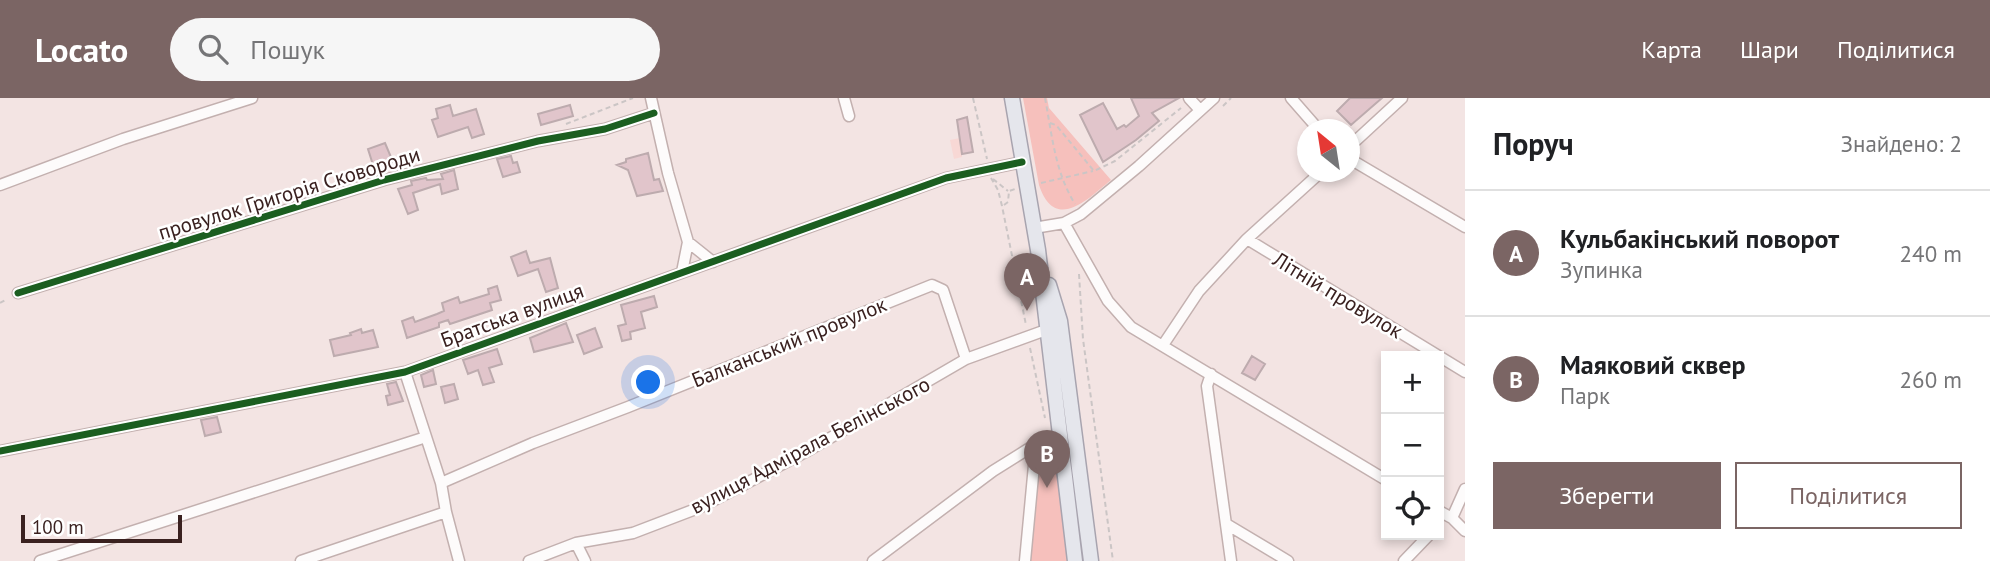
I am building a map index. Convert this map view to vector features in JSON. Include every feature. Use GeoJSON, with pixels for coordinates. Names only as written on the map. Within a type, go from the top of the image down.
{"type":"FeatureCollection","features":[{"type":"Feature","properties":{"kind":"main road"},"geometry":{"type":"LineString","coordinates":[[1012,98],[1038,250],[1075,561]]}},
{"type":"Feature","properties":{"kind":"main road"},"geometry":{"type":"LineString","coordinates":[[1038,250],[1060,321],[1091,561]]}},
{"type":"Feature","properties":{"kind":"street"},"geometry":{"type":"LineString","coordinates":[[0,185],[123,139],[252,98]]}},
{"type":"Feature","properties":{"kind":"street"},"geometry":{"type":"LineString","coordinates":[[651,98],[668,173],[688,242],[682,272]]}},
{"type":"Feature","properties":{"kind":"street"},"geometry":{"type":"LineString","coordinates":[[845,98],[849,116]]}},
{"type":"Feature","properties":{"kind":"street"},"geometry":{"type":"LineString","coordinates":[[1034,228],[1064,223],[1082,214],[1214,98]]}},
{"type":"Feature","properties":{"kind":"street"},"geometry":{"type":"LineString","coordinates":[[1291,98],[1309,119]]}},
{"type":"Feature","properties":{"kind":"street"},"geometry":{"type":"LineString","coordinates":[[1360,136],[1402,98]]}},
{"type":"Feature","properties":{"kind":"street"},"geometry":{"type":"LineString","coordinates":[[1190,99],[1200,110]]}},
{"type":"Feature","properties":{"kind":"street","name":"провулок Григорія Сковороди"},"geometry":{"type":"LineString","coordinates":[[18,293],[384,180],[538,141],[605,129],[654,113]]}},
{"type":"Feature","properties":{"kind":"street","name":"Братська вулиця"},"geometry":{"type":"LineString","coordinates":[[0,451],[405,372],[946,178],[1022,162]]}},
{"type":"Feature","properties":{"kind":"street"},"geometry":{"type":"LineString","coordinates":[[1360,165],[1465,227]]}},
{"type":"Feature","properties":{"kind":"street"},"geometry":{"type":"LineString","coordinates":[[1163,345],[1199,291],[1248,239],[1310,182]]}},
{"type":"Feature","properties":{"kind":"street"},"geometry":{"type":"LineString","coordinates":[[1064,223],[1108,301],[1131,327],[1381,477]]}},
{"type":"Feature","properties":{"kind":"street","name":"Літній провулок"},"geometry":{"type":"LineString","coordinates":[[1248,239],[1465,372]]}},
{"type":"Feature","properties":{"kind":"street"},"geometry":{"type":"LineString","coordinates":[[688,242],[713,262]]}},
{"type":"Feature","properties":{"kind":"street","name":"Балканський провулок"},"geometry":{"type":"LineString","coordinates":[[441,482],[932,285],[943,290],[966,359]]}},
{"type":"Feature","properties":{"kind":"street","name":"вулиця Адмірала Белінського"},"geometry":{"type":"LineString","coordinates":[[529,561],[576,543],[633,533],[701,507],[811,449],[966,359],[1046,330]]}},
{"type":"Feature","properties":{"kind":"street"},"geometry":{"type":"LineString","coordinates":[[405,372],[441,482],[459,561]]}},
{"type":"Feature","properties":{"kind":"street"},"geometry":{"type":"LineString","coordinates":[[1211,374],[1207,386],[1231,561]]}},
{"type":"Feature","properties":{"kind":"street"},"geometry":{"type":"LineString","coordinates":[[40,561],[426,437]]}},
{"type":"Feature","properties":{"kind":"street"},"geometry":{"type":"LineString","coordinates":[[873,561],[993,471],[1036,444],[1059,438]]}},
{"type":"Feature","properties":{"kind":"street"},"geometry":{"type":"LineString","coordinates":[[1025,561],[1036,444]]}},
{"type":"Feature","properties":{"kind":"street"},"geometry":{"type":"LineString","coordinates":[[1465,489],[1444,517],[1465,531]]}},
{"type":"Feature","properties":{"kind":"street"},"geometry":{"type":"LineString","coordinates":[[301,561],[446,512]]}},
{"type":"Feature","properties":{"kind":"street"},"geometry":{"type":"LineString","coordinates":[[1228,525],[1288,561]]}},
{"type":"Feature","properties":{"kind":"street"},"geometry":{"type":"LineString","coordinates":[[1404,561],[1424,540]]}},
{"type":"Feature","properties":{"kind":"street"},"geometry":{"type":"LineString","coordinates":[[576,543],[585,561]]}},
{"type":"Feature","properties":{"kind":"path"},"geometry":{"type":"LineString","coordinates":[[587,116],[633,98]]}},
{"type":"Feature","properties":{"kind":"path"},"geometry":{"type":"LineString","coordinates":[[1045,98],[1056,162],[1082,214]]}},
{"type":"Feature","properties":{"kind":"path"},"geometry":{"type":"LineString","coordinates":[[1009,191],[1094,171],[1115,161],[1190,99]]}},
{"type":"Feature","properties":{"kind":"path"},"geometry":{"type":"LineString","coordinates":[[1050,123],[1056,125],[1094,171]]}},
{"type":"Feature","properties":{"kind":"path"},"geometry":{"type":"LineString","coordinates":[[991,177],[1009,191]]}},
{"type":"Feature","properties":{"kind":"path"},"geometry":{"type":"LineString","coordinates":[[1002,206],[1008,202],[1009,191]]}},
{"type":"Feature","properties":{"kind":"shaded area"},"geometry":{"type":"Polygon","coordinates":[[[1023,98],[1047,98],[1049,108],[1111,180],[1082,203],[1063,210],[1054,207],[1046,199],[1039,185],[1023,98]]]}},
{"type":"Feature","properties":{"kind":"shaded area"},"geometry":{"type":"Polygon","coordinates":[[[960,138],[962,157],[954,159],[950,140],[960,138]]]}},
{"type":"Feature","properties":{"kind":"shaded area"},"geometry":{"type":"Polygon","coordinates":[[[1039,451],[1051,455],[1056,463],[1068,561],[1029,561],[1039,451]]]}},
{"type":"Feature","properties":{"kind":"building"},"geometry":{"type":"Polygon","coordinates":[[[1131,98],[1179,98],[1152,113],[1159,121],[1103,162],[1080,115],[1103,103],[1117,129],[1124,125],[1126,127],[1139,116],[1131,98]]]}},
{"type":"Feature","properties":{"kind":"building"},"geometry":{"type":"Polygon","coordinates":[[[1350,98],[1382,98],[1358,119],[1345,119],[1337,111],[1350,98]]]}},
{"type":"Feature","properties":{"kind":"building"},"geometry":{"type":"Polygon","coordinates":[[[450,105],[453,116],[476,109],[484,134],[472,138],[468,127],[438,137],[432,120],[438,118],[436,109],[450,105]]]}},
{"type":"Feature","properties":{"kind":"building"},"geometry":{"type":"Polygon","coordinates":[[[570,105],[573,116],[541,125],[538,114],[570,105]]]}},
{"type":"Feature","properties":{"kind":"building"},"geometry":{"type":"Polygon","coordinates":[[[967,117],[973,152],[962,154],[957,120],[967,117]]]}},
{"type":"Feature","properties":{"kind":"building"},"geometry":{"type":"Polygon","coordinates":[[[385,143],[393,162],[374,168],[368,149],[385,143]]]}},
{"type":"Feature","properties":{"kind":"building"},"geometry":{"type":"Polygon","coordinates":[[[648,153],[654,180],[659,179],[663,191],[637,196],[628,170],[617,165],[626,162],[626,159],[648,153]]]}},
{"type":"Feature","properties":{"kind":"building"},"geometry":{"type":"Polygon","coordinates":[[[511,156],[513,163],[517,162],[520,172],[503,177],[497,159],[511,156]]]}},
{"type":"Feature","properties":{"kind":"building"},"geometry":{"type":"Polygon","coordinates":[[[454,170],[458,189],[442,194],[440,184],[413,193],[418,210],[408,214],[398,189],[412,185],[411,181],[443,179],[441,174],[454,170]]]}},
{"type":"Feature","properties":{"kind":"building"},"geometry":{"type":"Polygon","coordinates":[[[526,251],[530,263],[550,258],[558,288],[546,292],[538,269],[518,276],[511,257],[526,251]]]}},
{"type":"Feature","properties":{"kind":"building"},"geometry":{"type":"Polygon","coordinates":[[[497,286],[501,300],[490,303],[492,310],[450,324],[448,320],[439,323],[439,327],[407,338],[402,321],[413,317],[415,322],[437,314],[444,311],[442,303],[458,297],[460,303],[489,294],[488,289],[497,286]]]}},
{"type":"Feature","properties":{"kind":"building"},"geometry":{"type":"Polygon","coordinates":[[[654,296],[657,307],[641,312],[645,328],[630,332],[631,339],[622,341],[618,326],[626,324],[621,305],[654,296]]]}},
{"type":"Feature","properties":{"kind":"building"},"geometry":{"type":"Polygon","coordinates":[[[566,323],[573,342],[534,352],[530,338],[566,323]]]}},
{"type":"Feature","properties":{"kind":"building"},"geometry":{"type":"Polygon","coordinates":[[[595,328],[602,347],[584,354],[577,335],[595,328]]]}},
{"type":"Feature","properties":{"kind":"building"},"geometry":{"type":"Polygon","coordinates":[[[361,329],[362,333],[373,330],[378,347],[334,356],[330,340],[351,335],[350,333],[361,329]]]}},
{"type":"Feature","properties":{"kind":"building"},"geometry":{"type":"Polygon","coordinates":[[[497,349],[502,364],[489,368],[494,382],[483,385],[478,370],[468,374],[463,360],[497,349]]]}},
{"type":"Feature","properties":{"kind":"building"},"geometry":{"type":"Polygon","coordinates":[[[1252,356],[1265,364],[1255,380],[1242,373],[1252,356]]]}},
{"type":"Feature","properties":{"kind":"building"},"geometry":{"type":"Polygon","coordinates":[[[433,370],[436,384],[424,387],[421,375],[433,370]]]}},
{"type":"Feature","properties":{"kind":"building"},"geometry":{"type":"Polygon","coordinates":[[[396,382],[403,401],[388,405],[386,396],[390,395],[387,384],[396,382]]]}},
{"type":"Feature","properties":{"kind":"building"},"geometry":{"type":"Polygon","coordinates":[[[454,384],[458,399],[445,403],[441,387],[454,384]]]}},
{"type":"Feature","properties":{"kind":"building"},"geometry":{"type":"Polygon","coordinates":[[[217,417],[221,432],[205,436],[201,420],[217,417]]]}},
{"type":"Feature","properties":{"kind":"cycle path"},"geometry":{"type":"LineString","coordinates":[[18,293],[384,180],[538,141],[605,129],[654,113]]}},
{"type":"Feature","properties":{"kind":"cycle path"},"geometry":{"type":"LineString","coordinates":[[0,451],[405,372],[946,178],[1022,162]]}},
{"type":"Feature","properties":{"kind":"place","name":"Кульбакінський поворот"},"geometry":{"type":"Point","coordinates":[1027,311]}},
{"type":"Feature","properties":{"kind":"place","name":"Маяковий сквер"},"geometry":{"type":"Point","coordinates":[1047,488]}}]}
